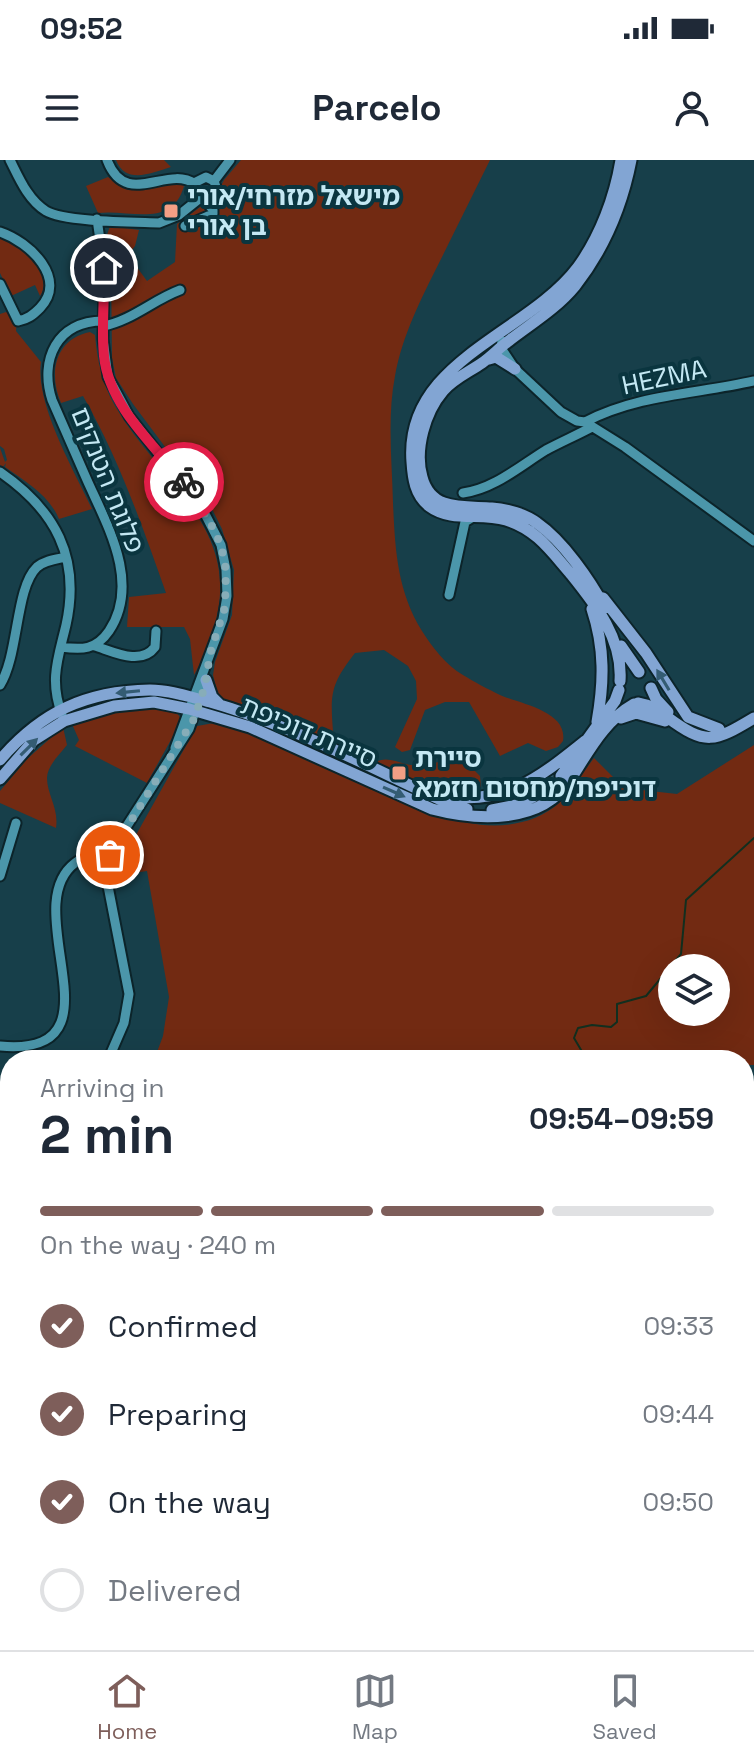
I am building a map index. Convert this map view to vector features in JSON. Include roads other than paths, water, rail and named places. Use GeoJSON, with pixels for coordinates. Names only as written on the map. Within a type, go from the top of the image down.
{"type":"FeatureCollection","features":[{"type":"Feature","properties":{"kind":"main road"},"geometry":{"type":"LineString","coordinates":[[621,160],[607,211],[579,266],[485,361],[443,391],[431,409],[420,451],[422,478],[432,497],[444,504],[519,513],[537,522],[586,577],[646,653],[679,706],[698,723],[719,729]]}},
{"type":"Feature","properties":{"kind":"main road"},"geometry":{"type":"LineString","coordinates":[[631,160],[616,216],[595,256],[564,297],[544,315],[506,340],[481,347],[446,372],[419,414],[411,447],[416,489],[429,506],[452,516],[498,517],[514,522],[535,534],[549,547],[587,594],[611,633],[620,663],[623,698],[657,710],[685,731]]}},
{"type":"Feature","properties":{"kind":"main road"},"geometry":{"type":"LineString","coordinates":[[506,340],[512,364]]}},
{"type":"Feature","properties":{"kind":"main road"},"geometry":{"type":"LineString","coordinates":[[485,361],[496,357],[512,364]]}},
{"type":"Feature","properties":{"kind":"main road"},"geometry":{"type":"LineString","coordinates":[[586,577],[614,624],[627,658],[648,677],[656,699],[679,720],[699,730],[719,729],[754,710]]}},
{"type":"Feature","properties":{"kind":"main road"},"geometry":{"type":"LineString","coordinates":[[587,594],[597,622],[603,655],[602,724]]}},
{"type":"Feature","properties":{"kind":"main road"},"geometry":{"type":"LineString","coordinates":[[602,724],[628,673],[639,672]]}},
{"type":"Feature","properties":{"kind":"main road"},"geometry":{"type":"LineString","coordinates":[[206,680],[212,697],[220,705]]}},
{"type":"Feature","properties":{"kind":"main road"},"geometry":{"type":"LineString","coordinates":[[417,789],[470,799],[503,793],[539,777],[582,744],[602,724],[648,698],[651,688]]}},
{"type":"Feature","properties":{"kind":"main road","name":"סיירת דוכיפת"},"geometry":{"type":"LineString","coordinates":[[0,760],[26,731],[112,693],[142,690],[172,692],[432,809],[492,817],[539,808],[561,792],[602,724]]}},
{"type":"Feature","properties":{"kind":"main road","name":"סיירת דוכיפת"},"geometry":{"type":"LineString","coordinates":[[195,704],[220,705],[284,728],[430,795],[478,804],[532,794]]}},
{"type":"Feature","properties":{"kind":"main road","name":"סיירת דוכיפת"},"geometry":{"type":"LineString","coordinates":[[0,779],[34,740],[64,714]]}},
{"type":"Feature","properties":{"kind":"main road"},"geometry":{"type":"LineString","coordinates":[[602,724],[628,714],[646,714],[700,738],[716,737],[754,718]]}},
{"type":"Feature","properties":{"kind":"main road"},"geometry":{"type":"LineString","coordinates":[[560,774],[582,744]]}},
{"type":"Feature","properties":{"kind":"street"},"geometry":{"type":"LineString","coordinates":[[10,160],[26,190],[48,213],[70,218],[159,223],[216,193],[214,181],[230,160]]}},
{"type":"Feature","properties":{"kind":"street"},"geometry":{"type":"LineString","coordinates":[[107,160],[115,174],[134,185],[174,178],[183,178],[195,184]]}},
{"type":"Feature","properties":{"kind":"street"},"geometry":{"type":"LineString","coordinates":[[185,226],[213,214],[213,210],[194,191],[195,184],[201,178],[214,181]]}},
{"type":"Feature","properties":{"kind":"street"},"geometry":{"type":"LineString","coordinates":[[97,219],[104,268],[104,356],[112,386],[129,416],[195,498],[221,545],[227,596],[223,619],[195,704]]}},
{"type":"Feature","properties":{"kind":"street"},"geometry":{"type":"LineString","coordinates":[[0,232],[22,244],[40,261],[50,276],[51,293],[32,316],[18,321],[0,284]]}},
{"type":"Feature","properties":{"kind":"street","name":"פלוגת הטנקים"},"geometry":{"type":"LineString","coordinates":[[95,646],[110,629],[120,608],[120,565],[112,537],[52,400],[47,375],[50,355],[63,336],[81,325],[124,320],[180,290]]}},
{"type":"Feature","properties":{"kind":"street"},"geometry":{"type":"LineString","coordinates":[[481,347],[506,340]]}},
{"type":"Feature","properties":{"kind":"street"},"geometry":{"type":"LineString","coordinates":[[512,364],[561,412],[588,424],[642,459],[754,541]]}},
{"type":"Feature","properties":{"kind":"street","name":"HEZMA"},"geometry":{"type":"LineString","coordinates":[[463,493],[476,491],[499,480],[599,414],[658,396],[754,381]]}},
{"type":"Feature","properties":{"kind":"street"},"geometry":{"type":"LineString","coordinates":[[0,472],[23,488],[42,507],[57,532],[66,557],[71,588],[56,666],[64,714]]}},
{"type":"Feature","properties":{"kind":"street"},"geometry":{"type":"LineString","coordinates":[[452,516],[464,527]]}},
{"type":"Feature","properties":{"kind":"street"},"geometry":{"type":"LineString","coordinates":[[449,595],[464,527],[467,519],[473,517]]}},
{"type":"Feature","properties":{"kind":"street"},"geometry":{"type":"LineString","coordinates":[[0,685],[9,669],[29,579],[40,565],[66,557]]}},
{"type":"Feature","properties":{"kind":"street"},"geometry":{"type":"LineString","coordinates":[[61,647],[84,649],[95,646],[128,656],[146,655],[155,647],[156,631]]}},
{"type":"Feature","properties":{"kind":"street"},"geometry":{"type":"LineString","coordinates":[[112,1050],[124,1023],[129,994],[106,873],[110,855],[175,748],[206,680],[210,654]]}},
{"type":"Feature","properties":{"kind":"street"},"geometry":{"type":"LineString","coordinates":[[0,876],[16,823]]}},
{"type":"Feature","properties":{"kind":"street"},"geometry":{"type":"LineString","coordinates":[[0,1046],[32,1045],[51,1036],[63,1021],[65,989],[55,910],[58,887],[77,861],[96,854],[110,855]]}},
{"type":"Feature","properties":{"kind":"waterway"},"geometry":{"type":"LineString","coordinates":[[581,1050],[574,1038],[578,1028],[592,1025],[611,1027],[617,1022],[617,1004],[646,996],[681,954],[686,900],[754,838]]}},
{"type":"Feature","properties":{"kind":"tunnel"},"geometry":{"type":"LineString","coordinates":[[547,781],[558,772]]}},
{"type":"Feature","properties":{"kind":"tunnel"},"geometry":{"type":"LineString","coordinates":[[530,791],[542,785]]}},
{"type":"Feature","properties":{"kind":"place","name":"מישאל מזרחי/אורי בן אורי"},"geometry":{"type":"Point","coordinates":[171,211]}},
{"type":"Feature","properties":{"kind":"place","name":"סיירת דוכיפת/מחסום חזמא"},"geometry":{"type":"Point","coordinates":[399,773]}}]}
